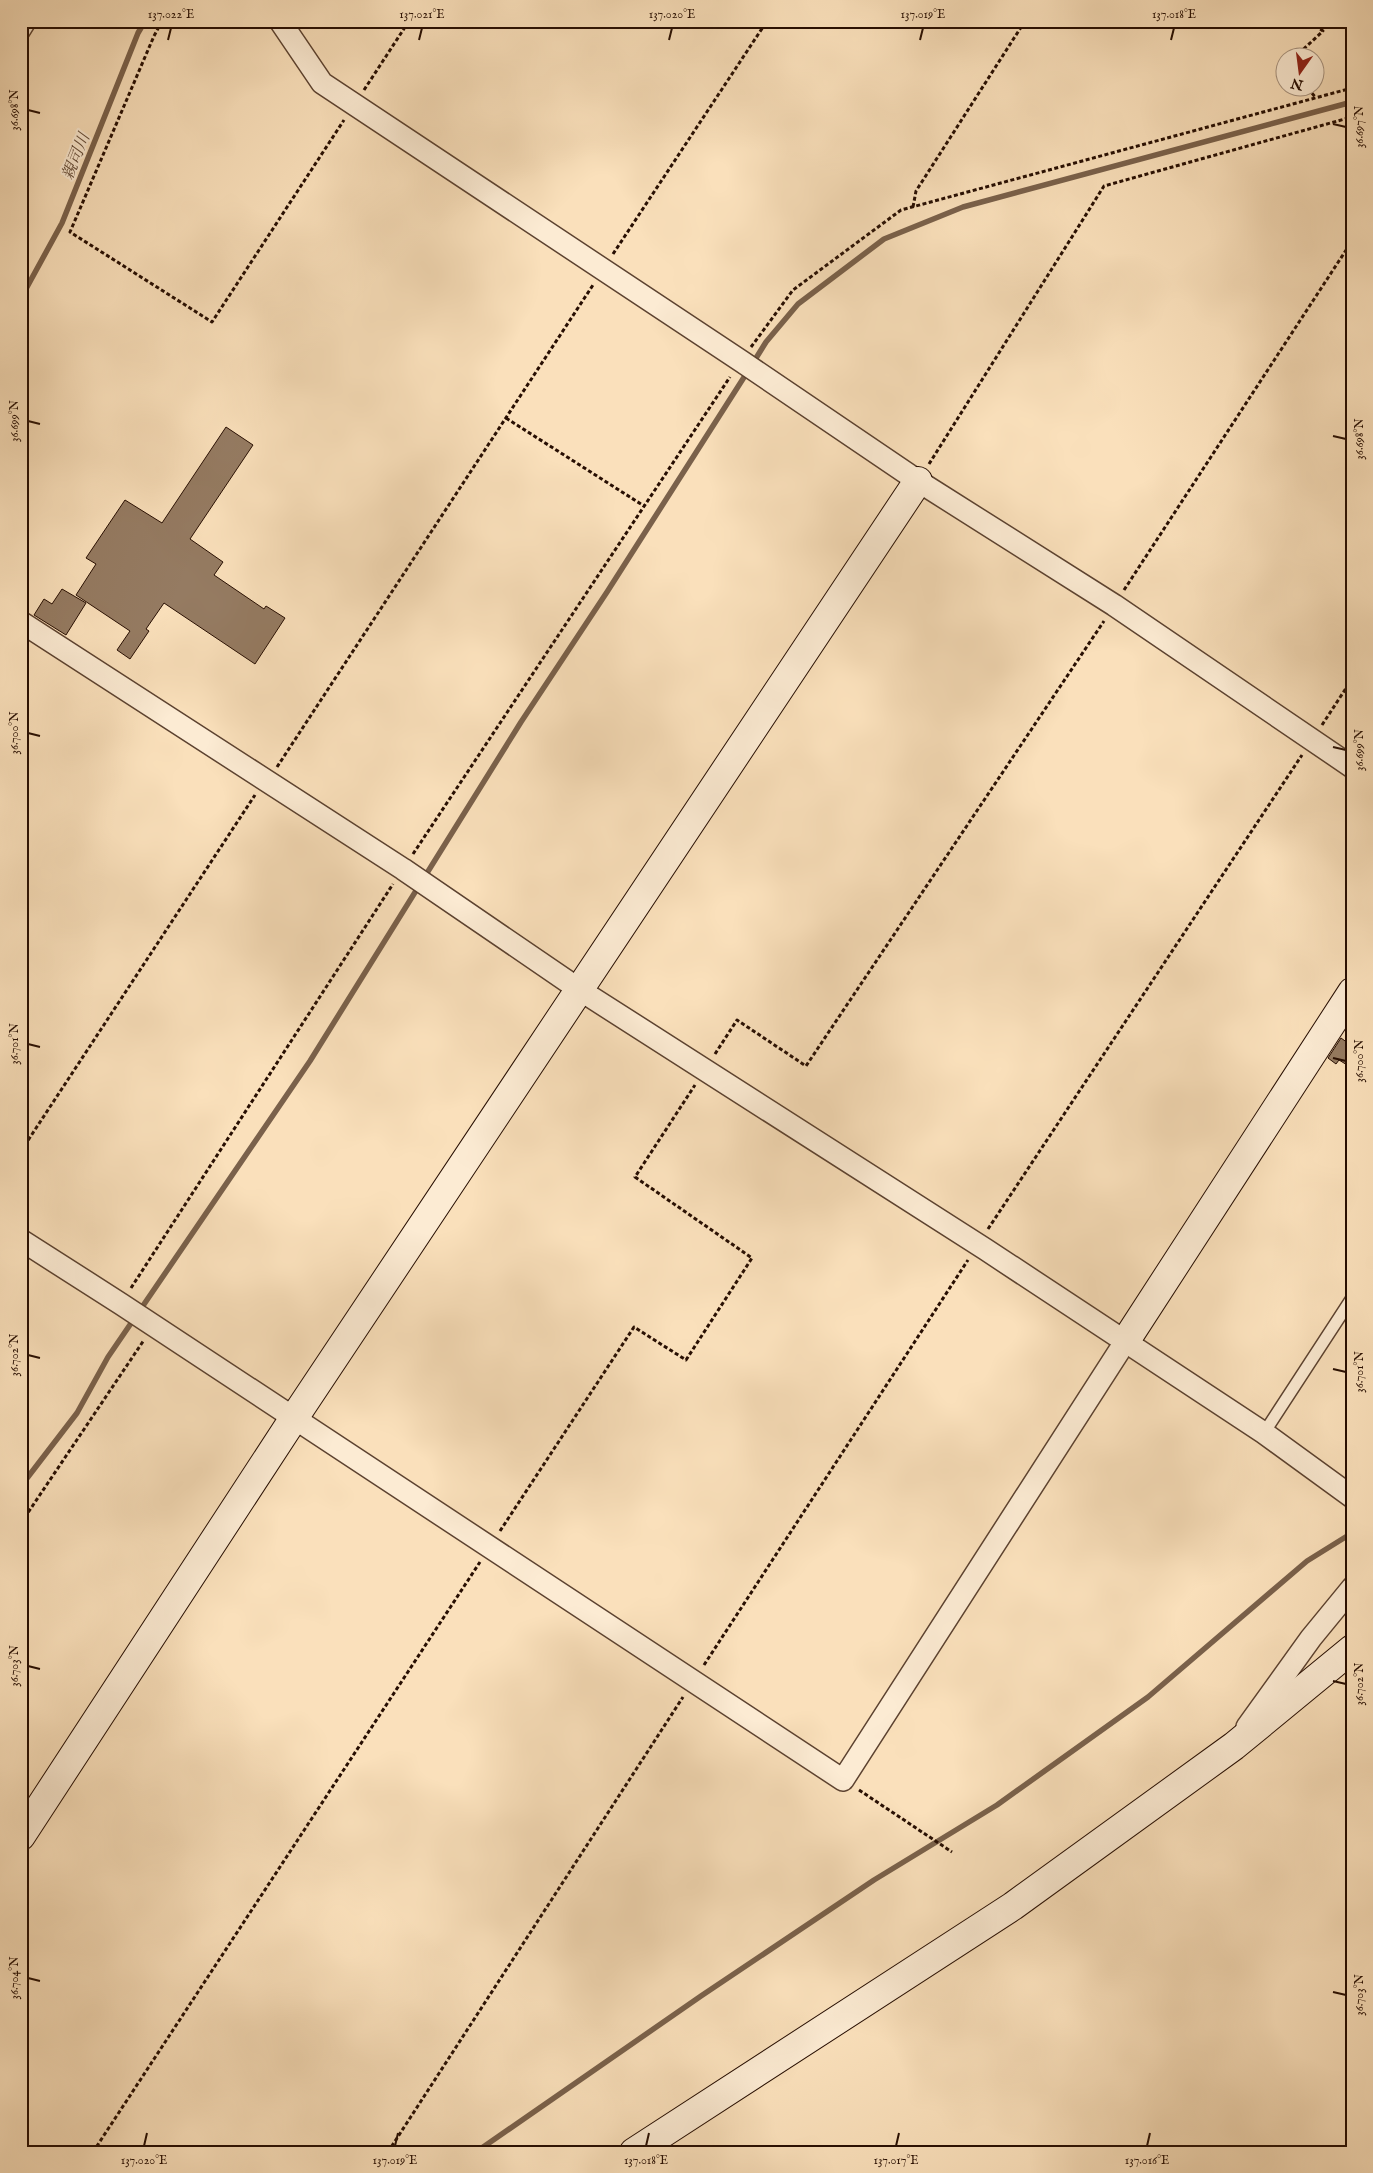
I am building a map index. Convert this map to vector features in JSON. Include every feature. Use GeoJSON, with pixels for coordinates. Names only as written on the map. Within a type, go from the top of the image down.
{"type":"FeatureCollection","features":[{"type":"Feature","properties":{"kind":"street"},"geometry":{"type":"LineString","coordinates":[[280,21],[322,83],[741,361],[918,482],[1114,605],[1311,741],[1352,767]]}},
{"type":"Feature","properties":{"kind":"street"},"geometry":{"type":"LineString","coordinates":[[21,1836],[294,1418],[918,482]]}},
{"type":"Feature","properties":{"kind":"street"},"geometry":{"type":"LineString","coordinates":[[21,622],[403,868],[580,990],[977,1245],[1264,1433],[1352,1497]]}},
{"type":"Feature","properties":{"kind":"street"},"geometry":{"type":"LineString","coordinates":[[21,1240],[154,1325],[843,1780],[1352,992]]}},
{"type":"Feature","properties":{"kind":"street"},"geometry":{"type":"LineString","coordinates":[[1234,1746],[1311,1638],[1352,1588]]}},
{"type":"Feature","properties":{"kind":"street"},"geometry":{"type":"LineString","coordinates":[[634,2152],[1013,1906],[1234,1746],[1352,1649]]}},
{"type":"Feature","properties":{"kind":"lane"},"geometry":{"type":"LineString","coordinates":[[21,37],[31,21]]}},
{"type":"Feature","properties":{"kind":"lane"},"geometry":{"type":"LineString","coordinates":[[1264,1433],[1352,1298]]}},
{"type":"Feature","properties":{"kind":"path"},"geometry":{"type":"LineString","coordinates":[[162,21],[70,232],[212,322],[409,21]]}},
{"type":"Feature","properties":{"kind":"path"},"geometry":{"type":"LineString","coordinates":[[21,1151],[265,780],[272,774],[283,758],[767,21]]}},
{"type":"Feature","properties":{"kind":"path"},"geometry":{"type":"LineString","coordinates":[[914,207],[916,191],[1025,21]]}},
{"type":"Feature","properties":{"kind":"path"},"geometry":{"type":"LineString","coordinates":[[1305,48],[1324,31],[1308,21]]}},
{"type":"Feature","properties":{"kind":"path"},"geometry":{"type":"LineString","coordinates":[[1326,94],[1352,88]]}},
{"type":"Feature","properties":{"kind":"path"},"geometry":{"type":"LineString","coordinates":[[121,1304],[403,868],[741,361],[793,290],[901,210],[1312,98]]}},
{"type":"Feature","properties":{"kind":"path"},"geometry":{"type":"LineString","coordinates":[[918,482],[1104,186],[1352,117]]}},
{"type":"Feature","properties":{"kind":"path"},"geometry":{"type":"LineString","coordinates":[[93,2152],[634,1327],[686,1360],[752,1258],[635,1176],[737,1020],[806,1066],[1114,605],[1352,241]]}},
{"type":"Feature","properties":{"kind":"path"},"geometry":{"type":"LineString","coordinates":[[506,418],[644,506]]}},
{"type":"Feature","properties":{"kind":"path"},"geometry":{"type":"LineString","coordinates":[[388,2152],[977,1245],[1352,680]]}},
{"type":"Feature","properties":{"kind":"path"},"geometry":{"type":"LineString","coordinates":[[21,1522],[154,1325]]}},
{"type":"Feature","properties":{"kind":"path"},"geometry":{"type":"LineString","coordinates":[[843,1780],[952,1852]]}},
{"type":"Feature","properties":{"kind":"building"},"geometry":{"type":"Polygon","coordinates":[[[226,427],[253,445],[190,539],[223,562],[214,575],[264,609],[266,606],[285,618],[255,664],[164,603],[146,629],[149,631],[130,659],[117,650],[130,631],[76,595],[96,564],[86,558],[125,500],[162,523],[226,427]]]}},
{"type":"Feature","properties":{"kind":"building"},"geometry":{"type":"Polygon","coordinates":[[[62,589],[86,603],[66,635],[34,615],[44,599],[52,604],[62,589]]]}},
{"type":"Feature","properties":{"kind":"building"},"geometry":{"type":"Polygon","coordinates":[[[1341,1038],[1352,1046],[1352,1068],[1339,1060],[1336,1064],[1328,1058],[1341,1038]]]}},
{"type":"Feature","properties":{"kind":"waterway","name":"親司川"},"geometry":{"type":"LineString","coordinates":[[21,298],[62,223],[138,33],[145,21]]}},
{"type":"Feature","properties":{"kind":"waterway"},"geometry":{"type":"LineString","coordinates":[[753,363],[766,342],[798,304],[884,239],[963,207],[1352,102]]}},
{"type":"Feature","properties":{"kind":"waterway"},"geometry":{"type":"LineString","coordinates":[[21,1486],[77,1413],[108,1357],[310,1061],[521,722],[607,592],[748,371]]}},
{"type":"Feature","properties":{"kind":"waterway"},"geometry":{"type":"LineString","coordinates":[[476,2152],[701,1996],[874,1880],[997,1805],[1148,1697],[1307,1561],[1352,1533]]}}]}
